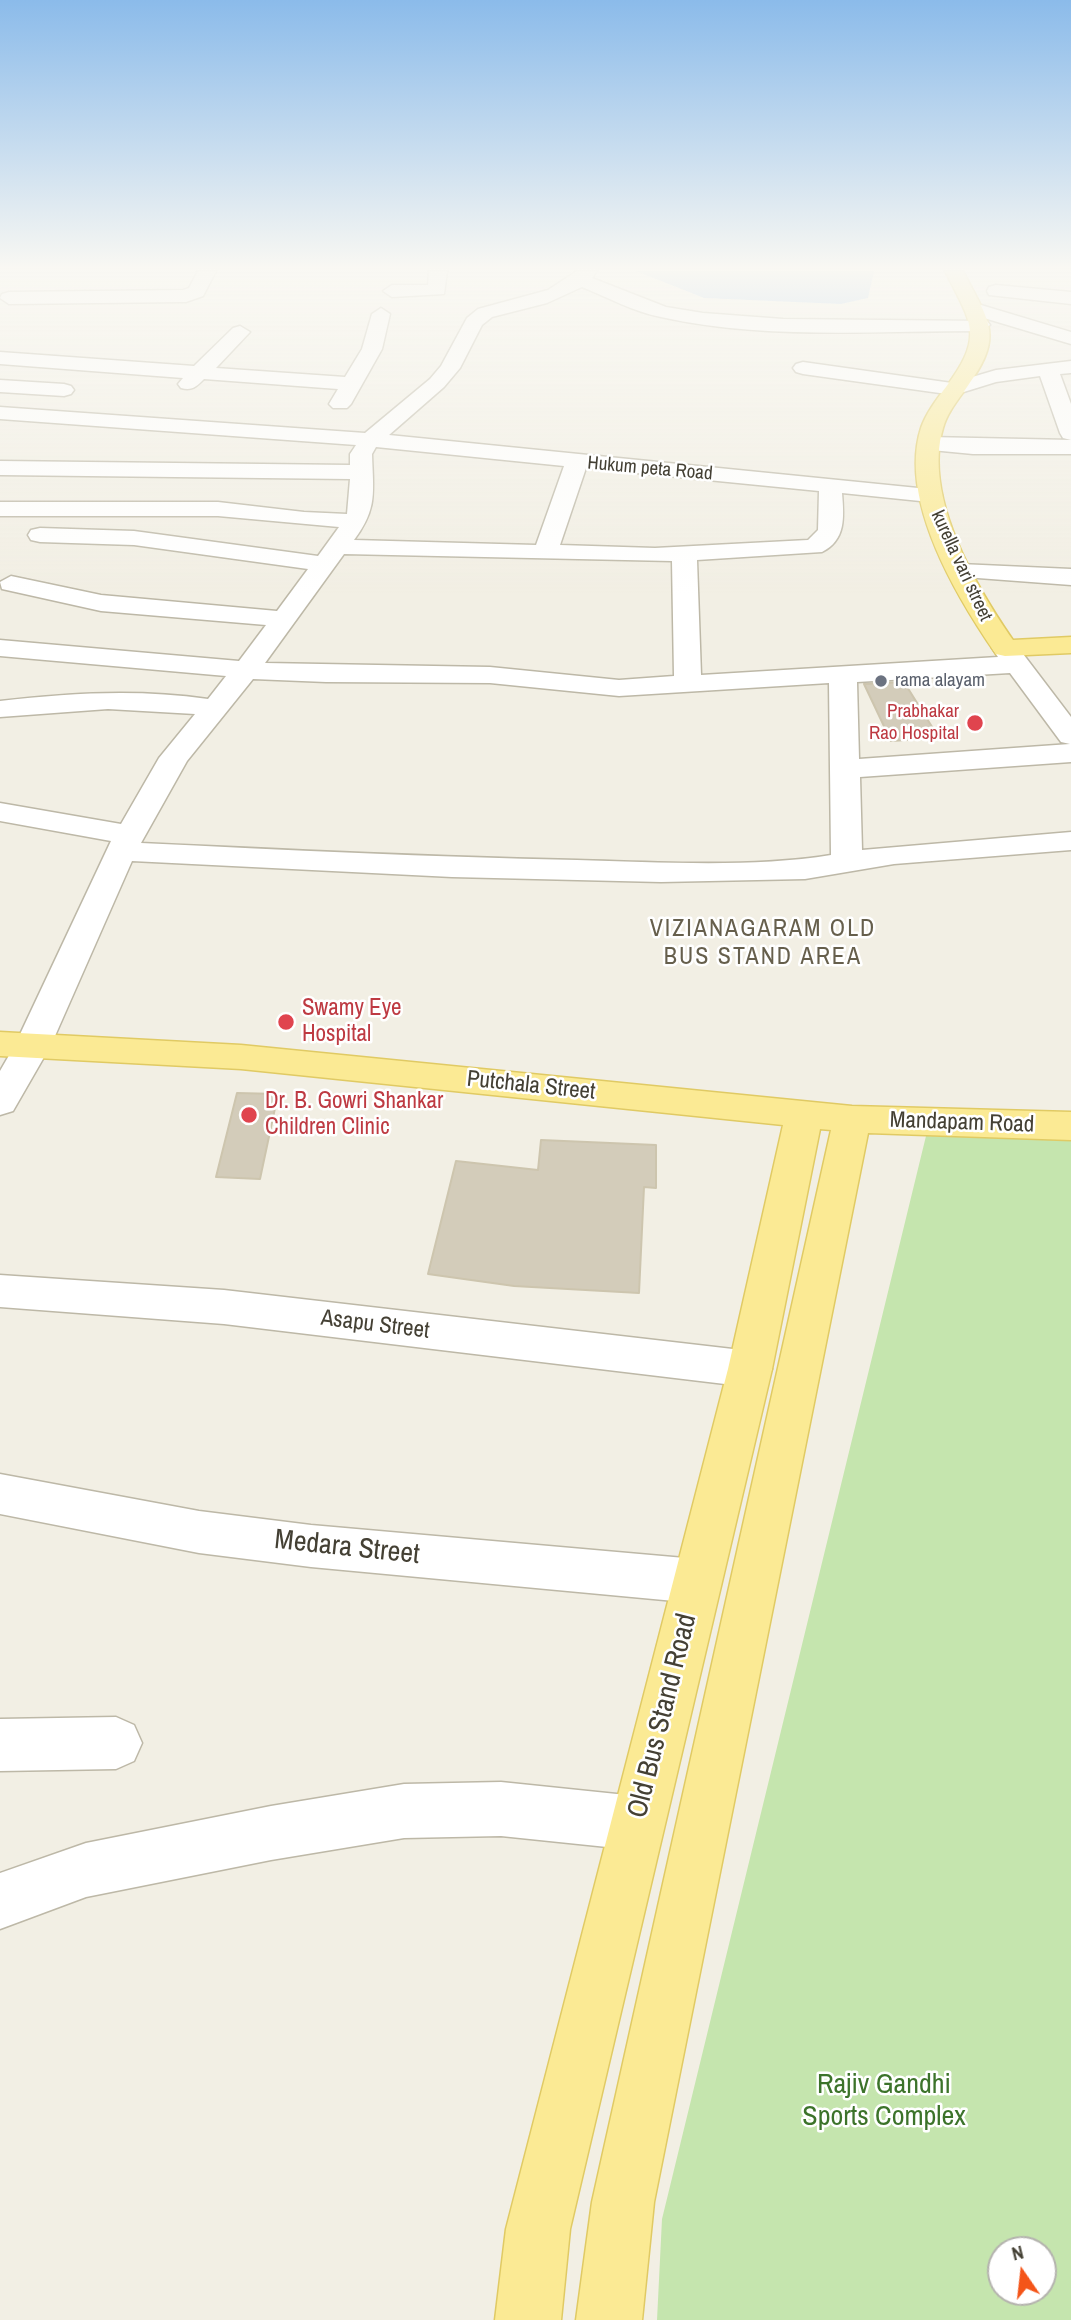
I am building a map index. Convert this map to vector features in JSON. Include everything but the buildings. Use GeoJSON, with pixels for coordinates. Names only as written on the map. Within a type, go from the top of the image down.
{"type":"FeatureCollection","features":[{"type":"Feature","properties":{"kind":"main road","name":"kurella vari street"},"geometry":{"type":"LineString","coordinates":[[961,379],[932,428],[929,444],[927,462],[930,495],[939,527],[990,627],[1011,656],[1071,645]]}},
{"type":"Feature","properties":{"kind":"main road","name":"Putchala Street"},"geometry":{"type":"LineString","coordinates":[[17,1045],[241,1057],[828,1116]]}},
{"type":"Feature","properties":{"kind":"main road","name":"Mandapam Road"},"geometry":{"type":"LineString","coordinates":[[828,1116],[1071,1126]]}},
{"type":"Feature","properties":{"kind":"main road","name":"Old Bus Stand Road"},"geometry":{"type":"LineString","coordinates":[[528,2320],[538,2229],[696,1581],[750,1369],[828,1116]]}},
{"type":"Feature","properties":{"kind":"main road"},"geometry":{"type":"LineString","coordinates":[[609,2320],[623,2203],[828,1116]]}},
{"type":"Feature","properties":{"kind":"street"},"geometry":{"type":"LineString","coordinates":[[193,379],[175,397],[202,399]]}},
{"type":"Feature","properties":{"kind":"street"},"geometry":{"type":"LineString","coordinates":[[293,379],[353,384]]}},
{"type":"Feature","properties":{"kind":"street"},"geometry":{"type":"LineString","coordinates":[[320,435],[331,407],[356,379]]}},
{"type":"Feature","properties":{"kind":"street"},"geometry":{"type":"LineString","coordinates":[[0,1102],[17,1045],[174,758],[246,670],[356,521],[361,507],[361,454],[370,440],[440,379]]}},
{"type":"Feature","properties":{"kind":"street"},"geometry":{"type":"LineString","coordinates":[[881,379],[954,389],[979,379]]}},
{"type":"Feature","properties":{"kind":"street"},"geometry":{"type":"LineString","coordinates":[[1051,379],[1071,433]]}},
{"type":"Feature","properties":{"kind":"street"},"geometry":{"type":"LineString","coordinates":[[0,386],[81,391]]}},
{"type":"Feature","properties":{"kind":"street"},"geometry":{"type":"LineString","coordinates":[[149,423],[167,405]]}},
{"type":"Feature","properties":{"kind":"street"},"geometry":{"type":"LineString","coordinates":[[0,413],[93,444],[359,472]]}},
{"type":"Feature","properties":{"kind":"street","name":"Hukum peta Road"},"geometry":{"type":"LineString","coordinates":[[93,444],[149,423],[320,435],[930,495]]}},
{"type":"Feature","properties":{"kind":"street"},"geometry":{"type":"LineString","coordinates":[[0,468],[93,444]]}},
{"type":"Feature","properties":{"kind":"street"},"geometry":{"type":"LineString","coordinates":[[20,566],[93,444]]}},
{"type":"Feature","properties":{"kind":"street"},"geometry":{"type":"LineString","coordinates":[[929,444],[1071,447]]}},
{"type":"Feature","properties":{"kind":"street"},"geometry":{"type":"LineString","coordinates":[[545,553],[577,462]]}},
{"type":"Feature","properties":{"kind":"street"},"geometry":{"type":"LineString","coordinates":[[20,566],[134,538],[332,556],[684,554],[813,547],[823,544],[832,531],[831,486]]}},
{"type":"Feature","properties":{"kind":"street"},"geometry":{"type":"LineString","coordinates":[[0,509],[218,509],[304,519],[356,521]]}},
{"type":"Feature","properties":{"kind":"street"},"geometry":{"type":"LineString","coordinates":[[684,554],[688,683]]}},
{"type":"Feature","properties":{"kind":"street"},"geometry":{"type":"LineString","coordinates":[[20,566],[101,603],[284,619]]}},
{"type":"Feature","properties":{"kind":"street"},"geometry":{"type":"LineString","coordinates":[[960,571],[1071,577]]}},
{"type":"Feature","properties":{"kind":"street"},"geometry":{"type":"LineString","coordinates":[[0,648],[246,670],[326,674],[489,675],[619,688],[843,674],[1011,656],[1071,736]]}},
{"type":"Feature","properties":{"kind":"street"},"geometry":{"type":"LineString","coordinates":[[843,674],[847,861]]}},
{"type":"Feature","properties":{"kind":"street"},"geometry":{"type":"LineString","coordinates":[[0,709],[131,698],[216,708]]}},
{"type":"Feature","properties":{"kind":"street"},"geometry":{"type":"LineString","coordinates":[[845,769],[1071,753]]}},
{"type":"Feature","properties":{"kind":"street"},"geometry":{"type":"LineString","coordinates":[[0,812],[126,843],[597,872],[805,869],[847,861],[1071,841]]}},
{"type":"Feature","properties":{"kind":"street","name":"Asapu Street"},"geometry":{"type":"LineString","coordinates":[[0,1292],[223,1307],[750,1369]]}},
{"type":"Feature","properties":{"kind":"street","name":"Medara Street"},"geometry":{"type":"LineString","coordinates":[[0,1494],[199,1532],[299,1544],[696,1581]]}},
{"type":"Feature","properties":{"kind":"street"},"geometry":{"type":"LineString","coordinates":[[0,1745],[116,1743]]}},
{"type":"Feature","properties":{"kind":"street"},"geometry":{"type":"LineString","coordinates":[[0,1901],[86,1870],[271,1833],[404,1811],[500,1810],[636,1824]]}},
{"type":"Feature","properties":{"kind":"green space","name":"Rajiv Gandhi Sports Complex"},"geometry":{"type":"Polygon","coordinates":[[[926,1136],[1071,1139],[1071,2320],[657,2320],[662,2219],[926,1136]]]}},
{"type":"Feature","properties":{"kind":"place","name":"rama alayam"},"geometry":{"type":"Point","coordinates":[881,681]}},
{"type":"Feature","properties":{"kind":"place","name":"Prabhakar Rao Hospital"},"geometry":{"type":"Point","coordinates":[975,723]}},
{"type":"Feature","properties":{"kind":"place","name":"Swamy Eye Hospital"},"geometry":{"type":"Point","coordinates":[286,1022]}},
{"type":"Feature","properties":{"kind":"place","name":"Dr. B. Gowri Shankar Children Clinic"},"geometry":{"type":"Point","coordinates":[249,1115]}},
{"type":"Feature","properties":{"kind":"district","name":"VIZIANAGARAM OLD BUS STAND AREA"},"geometry":{"type":"Point","coordinates":[763,944]}}]}
